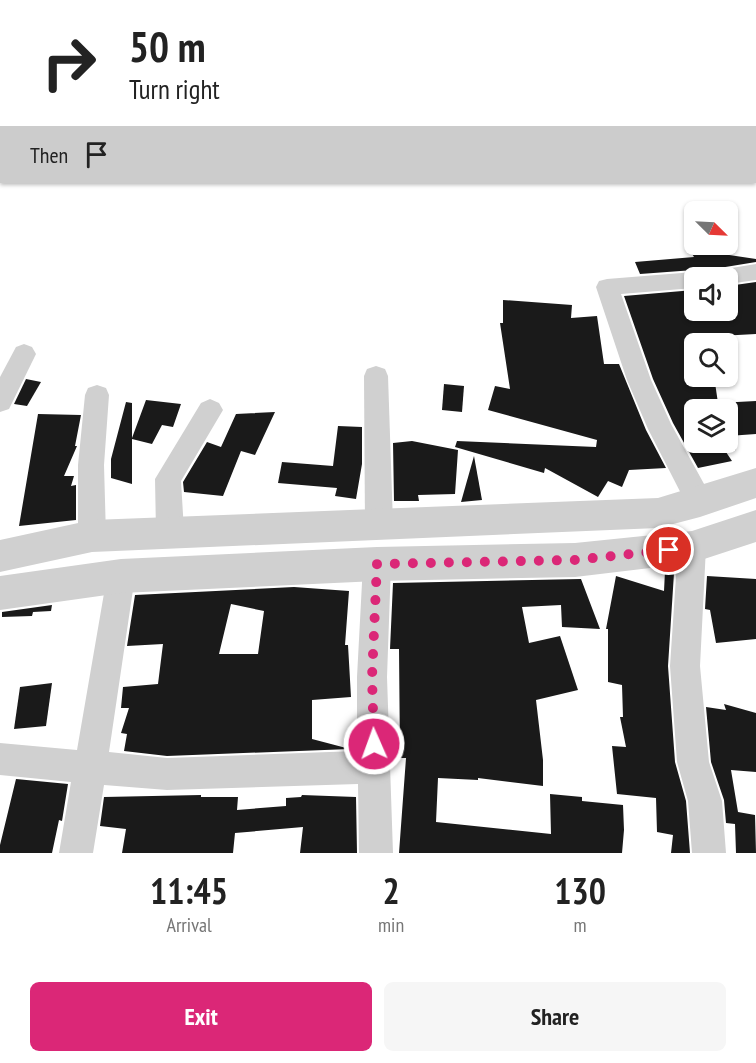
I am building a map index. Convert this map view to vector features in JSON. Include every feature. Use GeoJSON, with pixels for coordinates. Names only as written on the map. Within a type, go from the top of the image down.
{"type":"FeatureCollection","features":[{"type":"Feature","properties":{"kind":"street"},"geometry":{"type":"LineString","coordinates":[[738,275],[756,272]]}},
{"type":"Feature","properties":{"kind":"street"},"geometry":{"type":"LineString","coordinates":[[684,281],[607,287],[639,380],[661,429],[700,502]]}},
{"type":"Feature","properties":{"kind":"street"},"geometry":{"type":"LineString","coordinates":[[0,402],[24,354]]}},
{"type":"Feature","properties":{"kind":"street"},"geometry":{"type":"LineString","coordinates":[[376,376],[379,524]]}},
{"type":"Feature","properties":{"kind":"street"},"geometry":{"type":"LineString","coordinates":[[92,536],[89,470],[98,394]]}},
{"type":"Feature","properties":{"kind":"street"},"geometry":{"type":"LineString","coordinates":[[170,531],[168,479],[175,464],[210,410]]}},
{"type":"Feature","properties":{"kind":"street"},"geometry":{"type":"LineString","coordinates":[[0,556],[92,536],[170,531],[658,513],[756,483]]}},
{"type":"Feature","properties":{"kind":"street"},"geometry":{"type":"LineString","coordinates":[[0,593],[121,576],[377,564],[575,560],[692,547],[752,534]]}},
{"type":"Feature","properties":{"kind":"street"},"geometry":{"type":"LineString","coordinates":[[692,547],[684,666],[693,762],[705,801],[709,853]]}},
{"type":"Feature","properties":{"kind":"street"},"geometry":{"type":"LineString","coordinates":[[376,853],[372,677],[377,564]]}},
{"type":"Feature","properties":{"kind":"street"},"geometry":{"type":"LineString","coordinates":[[76,853],[121,576]]}},
{"type":"Feature","properties":{"kind":"street"},"geometry":{"type":"LineString","coordinates":[[0,759],[167,774],[375,767]]}},
{"type":"Feature","properties":{"kind":"building"},"geometry":{"type":"Polygon","coordinates":[[[693,255],[729,255],[756,259],[756,262],[725,267],[684,267],[684,271],[640,274],[635,262],[694,257],[693,255]]]}},
{"type":"Feature","properties":{"kind":"building"},"geometry":{"type":"Polygon","coordinates":[[[756,282],[756,334],[684,333],[684,387],[716,387],[717,399],[684,399],[684,443],[653,379],[624,296],[684,291],[684,321],[738,321],[738,285],[756,282]]]}},
{"type":"Feature","properties":{"kind":"building"},"geometry":{"type":"Polygon","coordinates":[[[503,300],[572,305],[571,318],[597,316],[604,364],[619,364],[646,430],[666,468],[629,470],[622,487],[608,481],[598,497],[545,468],[544,473],[455,447],[457,441],[596,447],[597,440],[488,410],[495,386],[510,389],[500,323],[503,323],[503,300]]]}},
{"type":"Feature","properties":{"kind":"building"},"geometry":{"type":"Polygon","coordinates":[[[26,379],[41,382],[27,406],[14,404],[26,379]]]}},
{"type":"Feature","properties":{"kind":"building"},"geometry":{"type":"Polygon","coordinates":[[[444,384],[464,386],[462,412],[442,410],[444,384]]]}},
{"type":"Feature","properties":{"kind":"building"},"geometry":{"type":"Polygon","coordinates":[[[146,400],[181,404],[173,427],[162,425],[152,444],[132,439],[132,484],[111,478],[111,459],[126,402],[132,403],[132,438],[146,400]]]}},
{"type":"Feature","properties":{"kind":"building"},"geometry":{"type":"Polygon","coordinates":[[[756,401],[756,434],[738,435],[738,402],[756,401]]]}},
{"type":"Feature","properties":{"kind":"building"},"geometry":{"type":"Polygon","coordinates":[[[275,412],[255,455],[241,451],[223,496],[184,492],[183,482],[207,442],[221,447],[236,414],[275,412]]]}},
{"type":"Feature","properties":{"kind":"building"},"geometry":{"type":"Polygon","coordinates":[[[38,414],[81,415],[75,446],[77,446],[64,476],[74,476],[71,486],[76,485],[76,520],[19,526],[38,414]]]}},
{"type":"Feature","properties":{"kind":"building"},"geometry":{"type":"Polygon","coordinates":[[[338,426],[362,427],[362,464],[356,499],[335,496],[337,488],[278,483],[282,462],[333,466],[338,426]]]}},
{"type":"Feature","properties":{"kind":"building"},"geometry":{"type":"Polygon","coordinates":[[[412,441],[458,450],[455,494],[418,495],[419,501],[394,501],[393,443],[412,441]]]}},
{"type":"Feature","properties":{"kind":"building"},"geometry":{"type":"Polygon","coordinates":[[[690,453],[727,453],[732,461],[698,468],[690,453]]]}},
{"type":"Feature","properties":{"kind":"building"},"geometry":{"type":"Polygon","coordinates":[[[474,456],[482,500],[461,502],[474,456]]]}},
{"type":"Feature","properties":{"kind":"building"},"geometry":{"type":"Polygon","coordinates":[[[665,571],[674,573],[668,666],[675,762],[686,801],[690,853],[671,853],[673,835],[657,832],[656,798],[617,794],[612,746],[626,747],[620,717],[623,717],[622,685],[608,682],[608,629],[606,629],[616,576],[664,591],[665,571]]]}},
{"type":"Feature","properties":{"kind":"building"},"geometry":{"type":"Polygon","coordinates":[[[707,576],[756,579],[756,639],[716,643],[710,610],[705,609],[707,576]]]}},
{"type":"Feature","properties":{"kind":"building"},"geometry":{"type":"Polygon","coordinates":[[[581,579],[600,629],[562,627],[561,605],[522,607],[529,643],[560,636],[578,690],[536,700],[543,760],[543,786],[478,778],[478,780],[438,778],[436,822],[551,834],[550,794],[582,797],[582,801],[623,805],[622,853],[399,853],[406,758],[400,758],[399,649],[390,649],[393,583],[581,579]]]}},
{"type":"Feature","properties":{"kind":"building"},"geometry":{"type":"Polygon","coordinates":[[[294,587],[349,591],[345,645],[348,645],[351,697],[312,700],[312,739],[350,749],[167,756],[124,751],[127,734],[121,733],[129,708],[121,708],[123,687],[158,684],[163,644],[127,646],[135,595],[294,587]],[[231,604],[219,654],[258,654],[264,611],[231,604]]]}},
{"type":"Feature","properties":{"kind":"building"},"geometry":{"type":"Polygon","coordinates":[[[52,605],[51,611],[33,612],[32,616],[2,617],[2,612],[52,605]]]}},
{"type":"Feature","properties":{"kind":"building"},"geometry":{"type":"Polygon","coordinates":[[[52,683],[46,726],[14,729],[20,687],[52,683]]]}},
{"type":"Feature","properties":{"kind":"building"},"geometry":{"type":"Polygon","coordinates":[[[724,704],[756,713],[756,772],[731,770],[738,812],[755,815],[756,853],[736,853],[735,824],[726,823],[724,800],[711,762],[706,707],[726,710],[724,704]]]}},
{"type":"Feature","properties":{"kind":"building"},"geometry":{"type":"Polygon","coordinates":[[[16,779],[68,784],[62,821],[59,820],[52,853],[0,853],[16,779]]]}},
{"type":"Feature","properties":{"kind":"building"},"geometry":{"type":"Polygon","coordinates":[[[201,795],[201,797],[238,797],[237,810],[286,806],[286,798],[302,795],[356,797],[357,853],[300,853],[303,827],[235,833],[233,853],[122,853],[126,829],[100,826],[104,797],[201,795]]]}},
{"type":"Feature","properties":{"kind":"route"},"geometry":{"type":"LineString","coordinates":[[374,744],[372,677],[377,564],[575,560],[669,550]]}}]}
